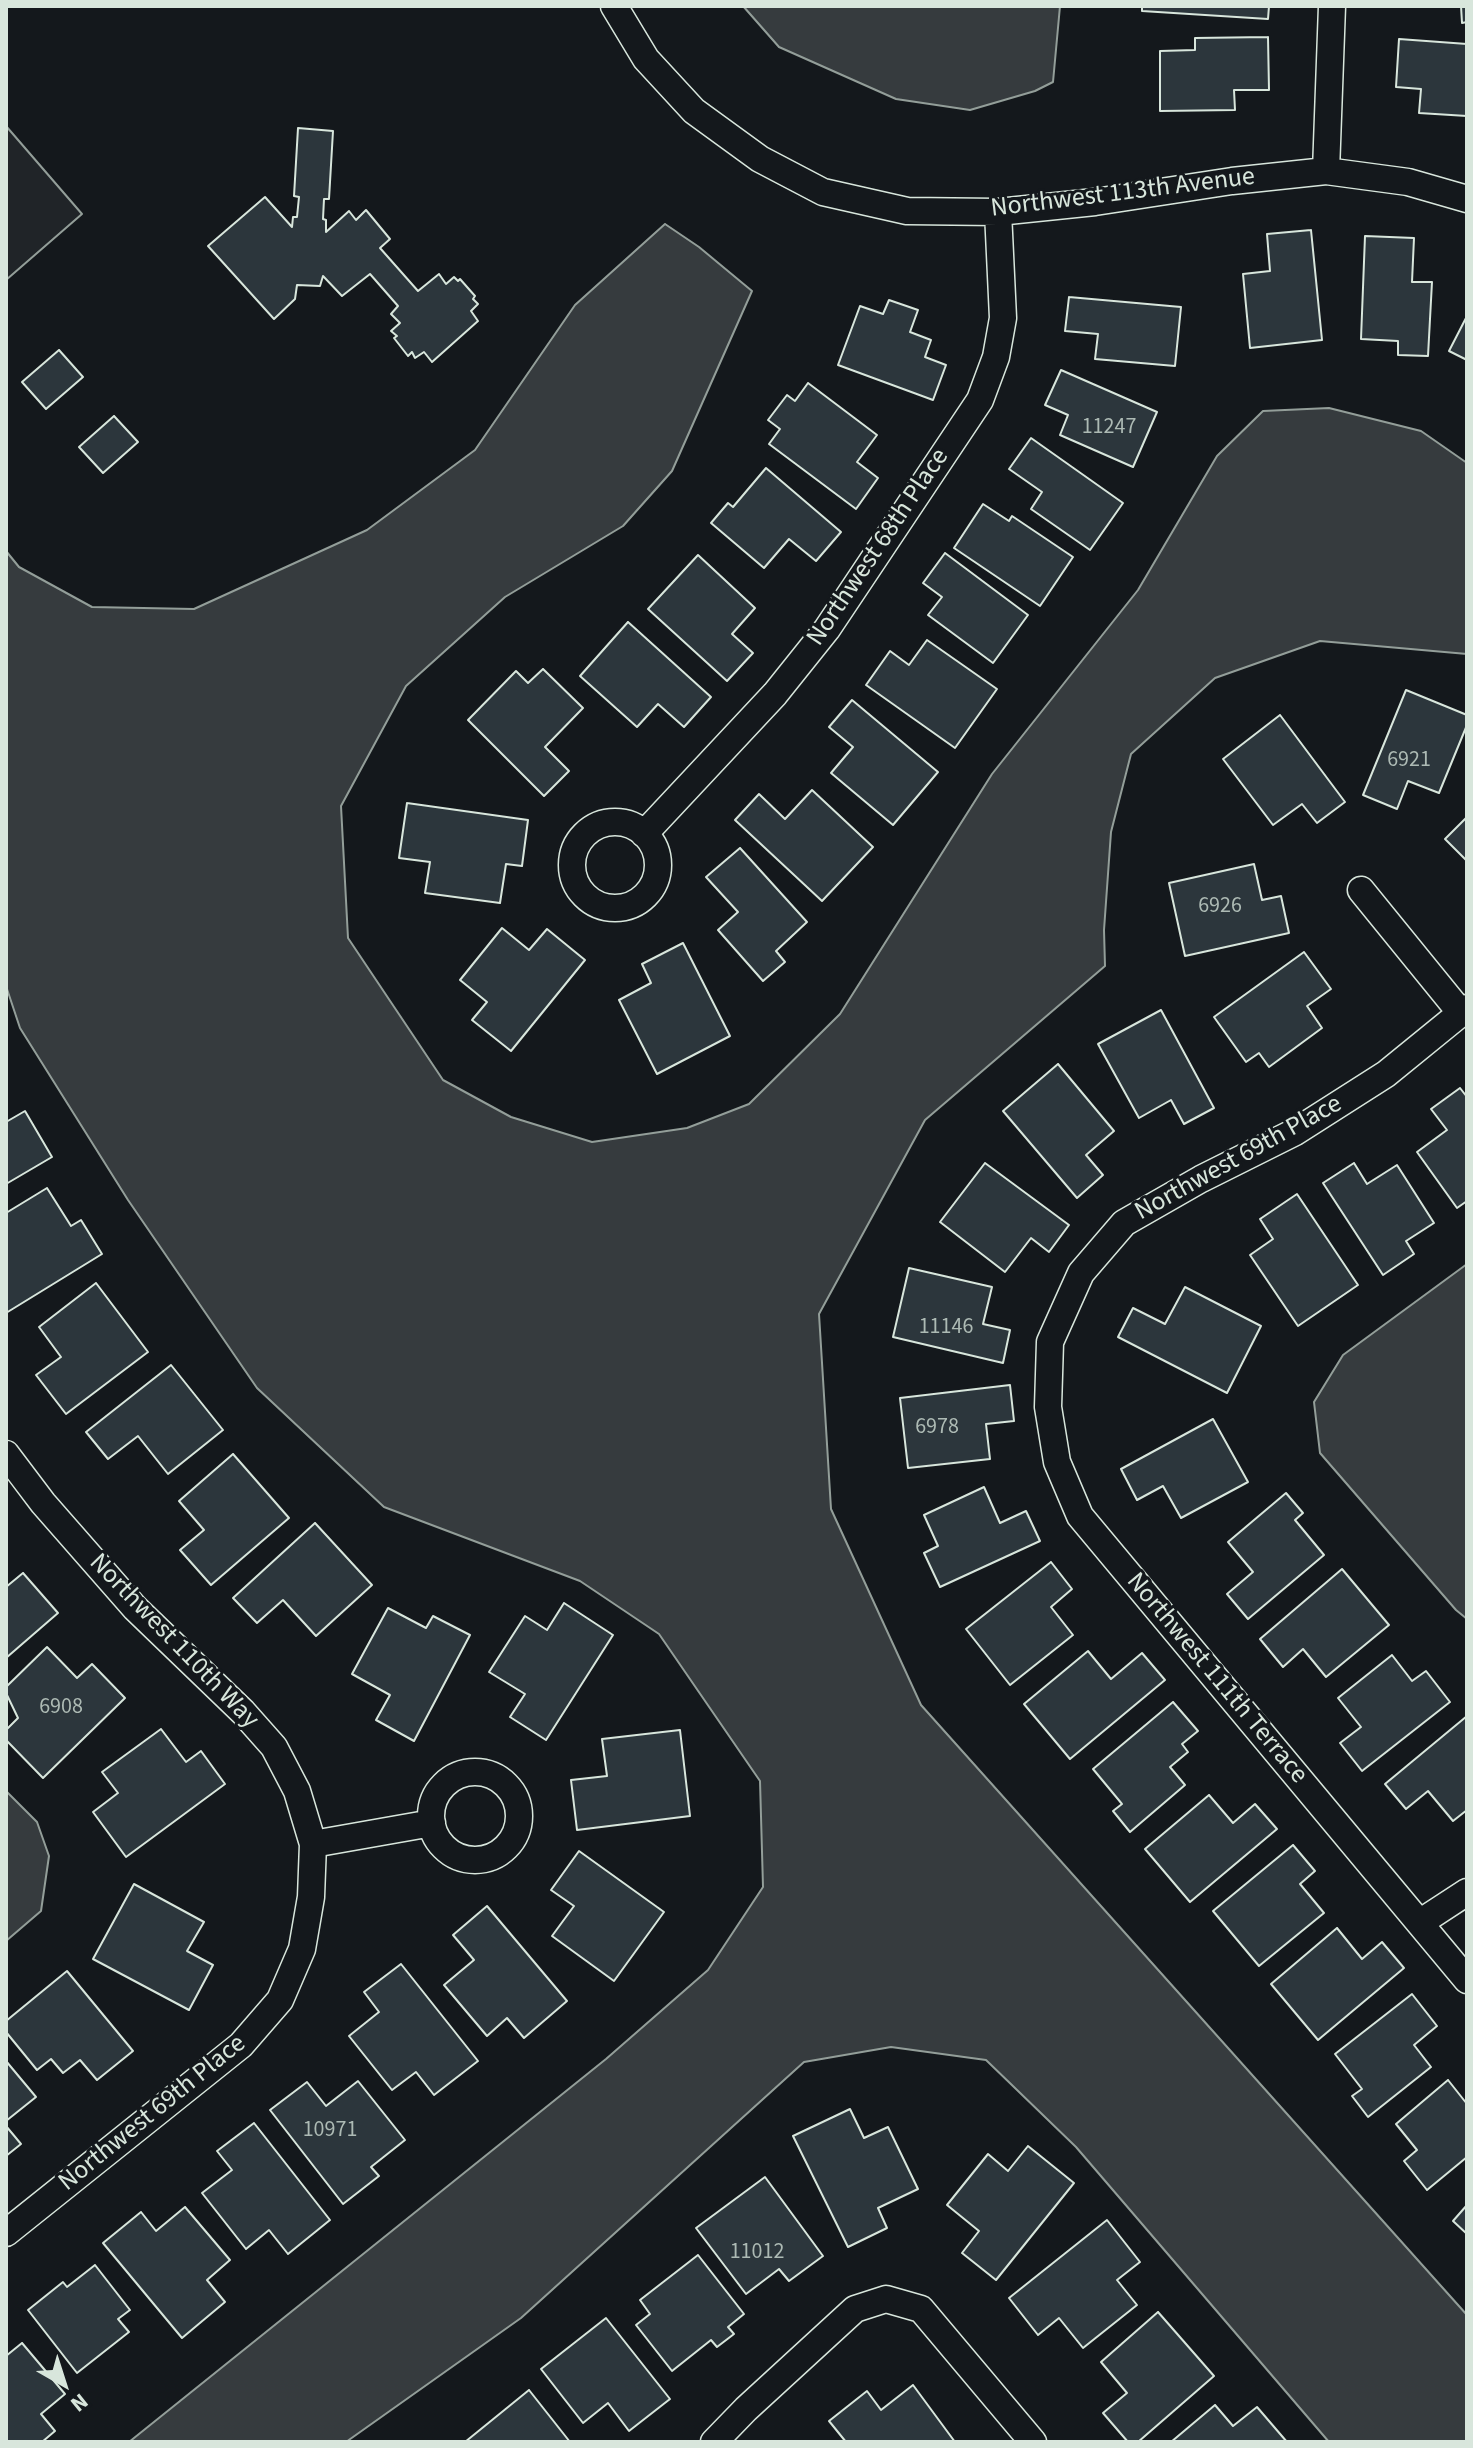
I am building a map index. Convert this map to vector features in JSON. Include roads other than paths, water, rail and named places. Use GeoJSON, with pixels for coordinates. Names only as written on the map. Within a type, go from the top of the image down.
{"type":"FeatureCollection","features":[{"type":"Feature","properties":{"kind":"street","name":"Northwest 113th Avenue"},"geometry":{"type":"LineString","coordinates":[[614,6],[646,59],[694,111],[760,159],[823,192],[907,211],[998,212],[1326,171],[1408,182],[1467,199]]}},
{"type":"Feature","properties":{"kind":"street"},"geometry":{"type":"LineString","coordinates":[[1326,171],[1332,6]]}},
{"type":"Feature","properties":{"kind":"street","name":"Northwest 68th Place"},"geometry":{"type":"LineString","coordinates":[[644,834],[775,694],[827,629],[980,400],[996,357],[1003,318],[998,212]]}},
{"type":"Feature","properties":{"kind":"street"},"geometry":{"type":"LineString","coordinates":[[1361,890],[1464,1010]]}},
{"type":"Feature","properties":{"kind":"street","name":"Northwest 69th Place"},"geometry":{"type":"LineString","coordinates":[[1050,1342],[1081,1273],[1124,1223],[1201,1179],[1295,1132],[1386,1074],[1464,1010]]}},
{"type":"Feature","properties":{"kind":"street","name":"Northwest 111th Terrace"},"geometry":{"type":"LineString","coordinates":[[1050,1342],[1048,1407],[1057,1462],[1080,1516],[1467,1980]]}},
{"type":"Feature","properties":{"kind":"street","name":"Northwest 110th Way"},"geometry":{"type":"LineString","coordinates":[[6,1454],[43,1503],[135,1608],[243,1712],[274,1747],[297,1791],[313,1844]]}},
{"type":"Feature","properties":{"kind":"street"},"geometry":{"type":"LineString","coordinates":[[313,1844],[432,1823]]}},
{"type":"Feature","properties":{"kind":"street","name":"Northwest 69th Place"},"geometry":{"type":"LineString","coordinates":[[6,2233],[241,2045],[280,2000],[302,1949],[311,1897],[313,1844]]}},
{"type":"Feature","properties":{"kind":"street"},"geometry":{"type":"LineString","coordinates":[[1421,1922],[1467,1892]]}},
{"type":"Feature","properties":{"kind":"street"},"geometry":{"type":"LineString","coordinates":[[714,2442],[855,2309],[886,2299],[921,2309],[1033,2442]]}}]}
